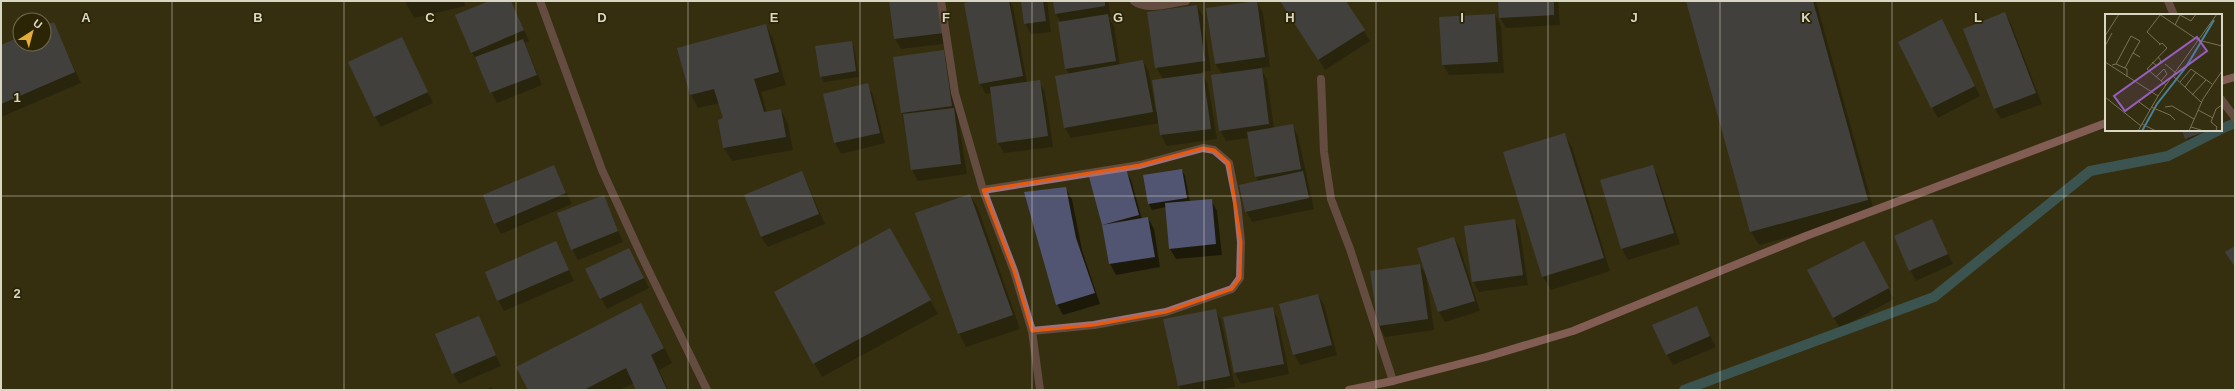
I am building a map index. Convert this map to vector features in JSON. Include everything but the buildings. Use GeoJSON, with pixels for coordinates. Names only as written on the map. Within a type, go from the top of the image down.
{"type":"FeatureCollection","features":[{"type":"Feature","properties":{"kind":"street"},"geometry":{"type":"LineString","coordinates":[[540,1],[602,170],[642,257],[707,390]]}},
{"type":"Feature","properties":{"kind":"street"},"geometry":{"type":"LineString","coordinates":[[941,1],[955,93],[983,190],[1014,271],[1032,331],[1040,390]]}},
{"type":"Feature","properties":{"kind":"street"},"geometry":{"type":"LineString","coordinates":[[1134,1],[1141,6],[1149,6],[1186,1]]}},
{"type":"Feature","properties":{"kind":"street"},"geometry":{"type":"LineString","coordinates":[[2168,1],[2174,14]]}},
{"type":"Feature","properties":{"kind":"street"},"geometry":{"type":"LineString","coordinates":[[2222,81],[2235,77]]}},
{"type":"Feature","properties":{"kind":"street"},"geometry":{"type":"LineString","coordinates":[[1321,79],[1324,152],[1331,199],[1350,249],[1393,381]]}},
{"type":"Feature","properties":{"kind":"street"},"geometry":{"type":"LineString","coordinates":[[2223,101],[2235,118]]}},
{"type":"Feature","properties":{"kind":"street"},"geometry":{"type":"LineString","coordinates":[[1349,390],[1393,381],[1486,357],[1573,331],[1806,236],[2105,123]]}},
{"type":"Feature","properties":{"kind":"street"},"geometry":{"type":"LineString","coordinates":[[983,190],[1140,165],[1203,148],[1214,150],[1229,163],[1237,203],[1241,242],[1240,278],[1232,289],[1166,312],[1094,325],[1032,331]]}},
{"type":"Feature","properties":{"kind":"highlighted area"},"geometry":{"type":"Polygon","coordinates":[[[1203,148],[1214,150],[1229,163],[1241,242],[1240,278],[1232,289],[1166,312],[1094,325],[1032,331],[1014,271],[983,190],[1140,165],[1203,148]]]}},
{"type":"Feature","properties":{"kind":"waterway"},"geometry":{"type":"LineString","coordinates":[[2222,129],[2235,123]]}},
{"type":"Feature","properties":{"kind":"waterway"},"geometry":{"type":"LineString","coordinates":[[1684,390],[1934,297],[2090,171],[2168,156],[2217,131]]}}]}
